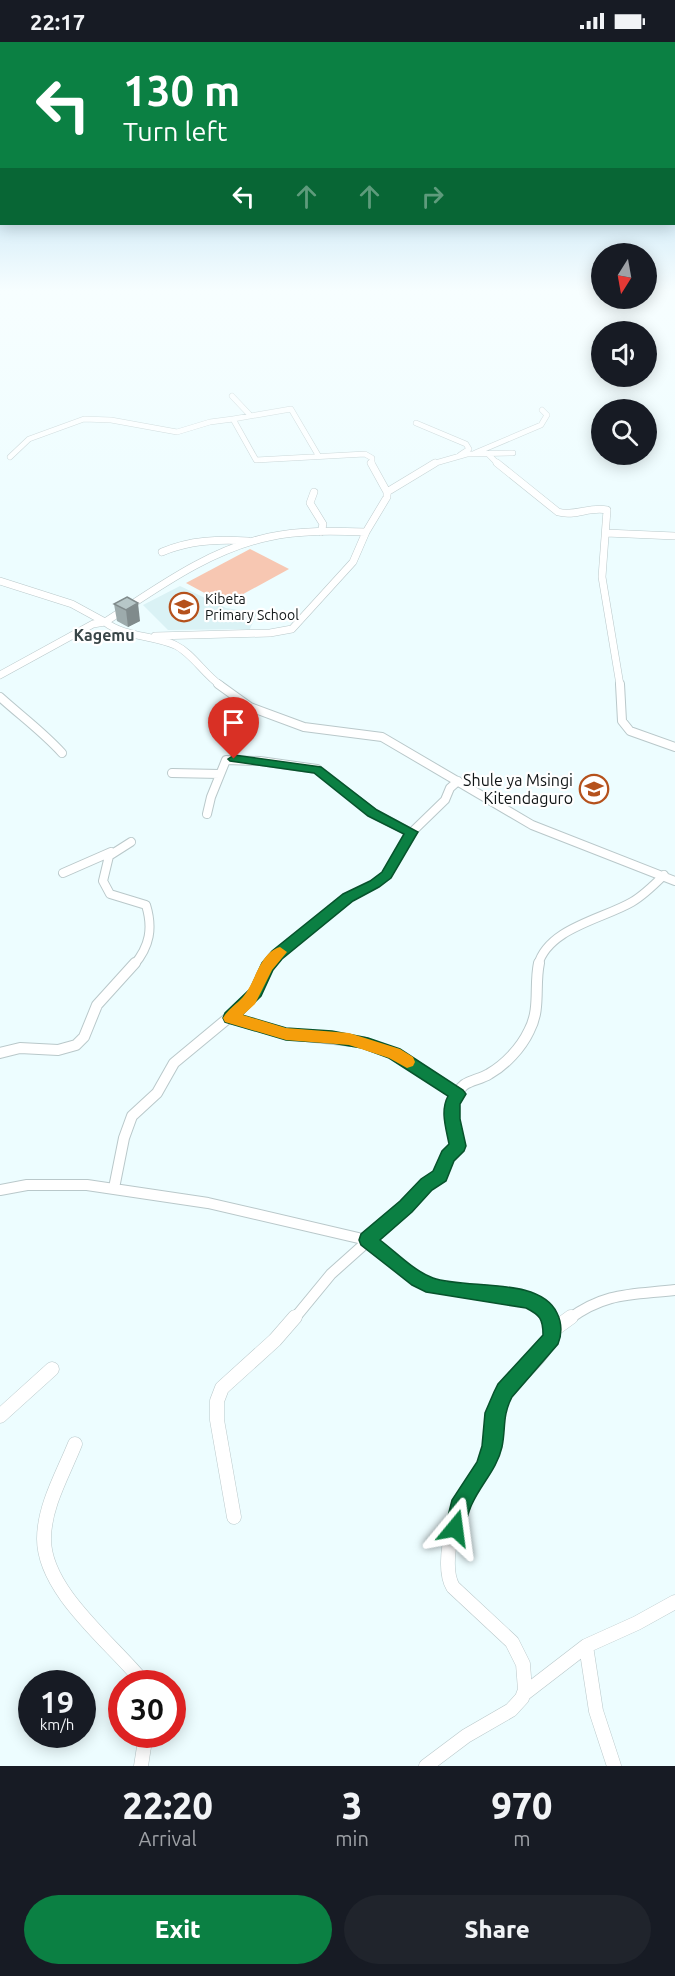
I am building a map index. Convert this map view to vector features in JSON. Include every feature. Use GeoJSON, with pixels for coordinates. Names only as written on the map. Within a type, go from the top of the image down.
{"type":"FeatureCollection","features":[{"type":"Feature","properties":{"kind":"street"},"geometry":{"type":"LineString","coordinates":[[231,396],[249,414]]}},
{"type":"Feature","properties":{"kind":"street"},"geometry":{"type":"LineString","coordinates":[[10,457],[29,439],[88,418],[177,432],[249,414],[291,410],[318,455]]}},
{"type":"Feature","properties":{"kind":"street"},"geometry":{"type":"LineString","coordinates":[[471,454],[537,427],[547,415],[542,410]]}},
{"type":"Feature","properties":{"kind":"street"},"geometry":{"type":"LineString","coordinates":[[149,636],[270,633],[292,629],[353,562],[366,532],[387,497],[387,492],[371,463],[370,456],[354,453],[256,460],[233,419]]}},
{"type":"Feature","properties":{"kind":"street"},"geometry":{"type":"LineString","coordinates":[[416,423],[466,444],[469,448],[458,456]]}},
{"type":"Feature","properties":{"kind":"street"},"geometry":{"type":"LineString","coordinates":[[387,492],[437,460],[471,454],[513,453]]}},
{"type":"Feature","properties":{"kind":"street"},"geometry":{"type":"LineString","coordinates":[[489,455],[508,474],[558,512],[567,514],[593,507],[606,509],[608,513],[602,577],[607,594],[611,635],[619,671],[622,721],[630,731],[675,747]]}},
{"type":"Feature","properties":{"kind":"street"},"geometry":{"type":"LineString","coordinates":[[314,492],[310,503],[323,524],[321,532]]}},
{"type":"Feature","properties":{"kind":"street"},"geometry":{"type":"LineString","coordinates":[[162,552],[172,548],[212,542],[254,540],[289,534],[366,532]]}},
{"type":"Feature","properties":{"kind":"street"},"geometry":{"type":"LineString","coordinates":[[606,532],[675,536]]}},
{"type":"Feature","properties":{"kind":"street"},"geometry":{"type":"LineString","coordinates":[[0,675],[88,626],[105,622],[210,560],[254,540]]}},
{"type":"Feature","properties":{"kind":"street"},"geometry":{"type":"LineString","coordinates":[[0,580],[77,605],[94,613],[115,630],[149,636],[177,646],[214,681],[259,711],[304,726],[382,737],[542,830],[675,881]]}},
{"type":"Feature","properties":{"kind":"street"},"geometry":{"type":"LineString","coordinates":[[0,697],[28,723],[45,734],[62,753]]}},
{"type":"Feature","properties":{"kind":"street"},"geometry":{"type":"LineString","coordinates":[[207,814],[220,774],[225,762],[229,759],[315,769],[373,813],[411,832]]}},
{"type":"Feature","properties":{"kind":"street"},"geometry":{"type":"LineString","coordinates":[[172,774],[203,772],[220,774]]}},
{"type":"Feature","properties":{"kind":"street"},"geometry":{"type":"LineString","coordinates":[[114,1188],[124,1138],[132,1116],[157,1093],[174,1063],[230,1018],[256,992],[267,967],[277,955],[348,898],[375,884],[386,875],[411,832],[445,800],[450,788],[458,781]]}},
{"type":"Feature","properties":{"kind":"street"},"geometry":{"type":"LineString","coordinates":[[63,873],[131,842]]}},
{"type":"Feature","properties":{"kind":"street"},"geometry":{"type":"LineString","coordinates":[[0,1053],[25,1048],[57,1052],[79,1043],[88,1032],[96,1006],[123,979],[145,950],[150,939],[151,928],[146,905],[117,897],[106,891],[104,887],[102,877],[104,866],[114,851]]}},
{"type":"Feature","properties":{"kind":"street"},"geometry":{"type":"LineString","coordinates":[[234,1517],[217,1420],[218,1396],[226,1382],[275,1340],[320,1290],[331,1274],[406,1207],[427,1184],[440,1175],[448,1156],[458,1146],[452,1119],[452,1103],[464,1085],[495,1070],[528,1034],[538,1010],[537,969],[543,952],[573,928],[638,899],[664,875]]}},
{"type":"Feature","properties":{"kind":"street"},"geometry":{"type":"LineString","coordinates":[[230,1018],[286,1034],[332,1037],[362,1042],[395,1054],[458,1094]]}},
{"type":"Feature","properties":{"kind":"street"},"geometry":{"type":"LineString","coordinates":[[0,1190],[53,1185],[114,1188],[208,1203],[368,1240],[418,1280],[432,1286],[528,1300],[548,1312],[553,1330],[552,1338],[505,1390],[500,1399],[495,1413],[492,1446],[484,1468],[462,1500],[449,1561],[448,1578],[454,1589],[500,1630],[516,1649],[525,1671],[525,1693]]}},
{"type":"Feature","properties":{"kind":"street"},"geometry":{"type":"LineString","coordinates":[[553,1330],[584,1308],[608,1297],[675,1290]]}},
{"type":"Feature","properties":{"kind":"street"},"geometry":{"type":"LineString","coordinates":[[0,1416],[52,1369]]}},
{"type":"Feature","properties":{"kind":"street"},"geometry":{"type":"LineString","coordinates":[[75,1444],[53,1496],[44,1537],[44,1550],[55,1579],[71,1601],[132,1670]]}},
{"type":"Feature","properties":{"kind":"street"},"geometry":{"type":"LineString","coordinates":[[426,1766],[467,1735],[513,1708],[525,1693],[586,1646],[637,1623],[675,1602]]}},
{"type":"Feature","properties":{"kind":"street"},"geometry":{"type":"LineString","coordinates":[[586,1646],[596,1711],[614,1766]]}},
{"type":"Feature","properties":{"kind":"street"},"geometry":{"type":"LineString","coordinates":[[141,1766],[144,1748]]}},
{"type":"Feature","properties":{"kind":"shaded area"},"geometry":{"type":"Polygon","coordinates":[[[250,549],[289,569],[225,604],[186,583],[250,549]]]}},
{"type":"Feature","properties":{"kind":"shaded area","name":"Kibeta Primary School"},"geometry":{"type":"Polygon","coordinates":[[[180,586],[226,608],[257,613],[250,629],[168,630],[143,605],[180,586]]]}},
{"type":"Feature","properties":{"kind":"building"},"geometry":{"type":"Polygon","coordinates":[[[127,597],[138,603],[126,610],[114,604],[127,597]]]}},
{"type":"Feature","properties":{"kind":"slow traffic"},"geometry":{"type":"LineString","coordinates":[[280,952],[270,962],[250,1000],[230,1018],[286,1034],[314,1035],[362,1042],[395,1054],[407,1062]]}},
{"type":"Feature","properties":{"kind":"place","name":"Kibeta Primary School"},"geometry":{"type":"Point","coordinates":[184,607]}},
{"type":"Feature","properties":{"kind":"place","name":"Shule ya Msingi Kitendaguro"},"geometry":{"type":"Point","coordinates":[594,789]}},
{"type":"Feature","properties":{"kind":"district","name":"Kagemu"},"geometry":{"type":"Point","coordinates":[104,635]}},
{"type":"Feature","properties":{"kind":"route"},"geometry":{"type":"LineString","coordinates":[[234,759],[260,760],[317,769],[355,801],[411,832],[390,871],[375,884],[348,898],[277,955],[267,967],[256,992],[230,1018],[286,1034],[314,1035],[362,1042],[395,1054],[458,1094],[452,1103],[452,1119],[458,1146],[448,1156],[440,1175],[427,1184],[406,1207],[368,1240],[418,1280],[432,1286],[528,1300],[546,1309],[552,1321],[552,1338],[505,1390],[500,1399],[495,1413],[492,1446],[484,1468],[462,1500],[455,1528]]}}]}
